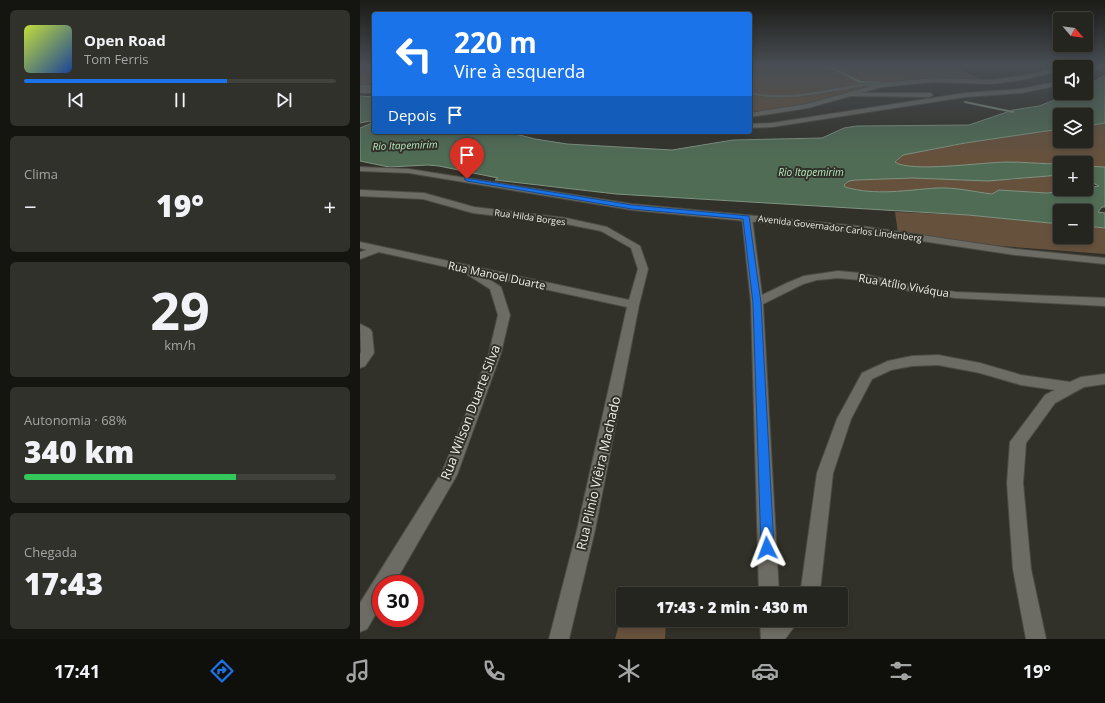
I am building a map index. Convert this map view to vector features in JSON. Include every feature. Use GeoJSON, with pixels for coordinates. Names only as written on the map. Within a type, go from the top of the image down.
{"type":"FeatureCollection","features":[{"type":"Feature","properties":{"kind":"street"},"geometry":{"type":"LineString","coordinates":[[752,115],[808,106],[848,96]]}},
{"type":"Feature","properties":{"kind":"street"},"geometry":{"type":"LineString","coordinates":[[944,96],[965,96]]}},
{"type":"Feature","properties":{"kind":"street"},"geometry":{"type":"LineString","coordinates":[[752,126],[772,125],[965,96]]}},
{"type":"Feature","properties":{"kind":"street","name":"Avenida Governador Carlos Lindenberg"},"geometry":{"type":"LineString","coordinates":[[360,169],[409,171],[632,207],[868,230],[1015,252],[1105,261]]}},
{"type":"Feature","properties":{"kind":"street","name":"Rua Hilda Borges"},"geometry":{"type":"LineString","coordinates":[[360,193],[424,196],[473,210],[566,222],[604,229],[635,246],[643,269],[634,305]]}},
{"type":"Feature","properties":{"kind":"street"},"geometry":{"type":"LineString","coordinates":[[746,218],[757,303],[769,587]]}},
{"type":"Feature","properties":{"kind":"street","name":"Rua Manoel Duarte"},"geometry":{"type":"LineString","coordinates":[[360,244],[634,305]]}},
{"type":"Feature","properties":{"kind":"street"},"geometry":{"type":"LineString","coordinates":[[360,256],[378,249]]}},
{"type":"Feature","properties":{"kind":"street","name":"Rua Wilson Duarte Silva"},"geometry":{"type":"LineString","coordinates":[[388,575],[449,475],[495,353],[504,315],[495,287],[464,268]]}},
{"type":"Feature","properties":{"kind":"street","name":"Rua Atílio Viváqua"},"geometry":{"type":"LineString","coordinates":[[757,303],[779,289],[801,281],[827,275],[856,276],[886,281],[914,289],[956,295],[1105,302]]}},
{"type":"Feature","properties":{"kind":"street","name":"Rua Plinio Viêira Machado"},"geometry":{"type":"LineString","coordinates":[[559,639],[586,530],[634,305]]}},
{"type":"Feature","properties":{"kind":"street"},"geometry":{"type":"LineString","coordinates":[[360,328],[366,332],[368,353],[360,363]]}},
{"type":"Feature","properties":{"kind":"street"},"geometry":{"type":"LineString","coordinates":[[811,587],[825,473],[844,419],[868,376],[888,366],[912,361],[938,360],[980,368],[1021,380],[1073,386]]}},
{"type":"Feature","properties":{"kind":"street"},"geometry":{"type":"LineString","coordinates":[[1036,639],[1022,569],[1016,483],[1018,442],[1050,399],[1081,382],[1105,379]]}},
{"type":"Feature","properties":{"kind":"street"},"geometry":{"type":"LineString","coordinates":[[360,622],[372,602]]}},
{"type":"Feature","properties":{"kind":"street"},"geometry":{"type":"LineString","coordinates":[[770,627],[771,639]]}},
{"type":"Feature","properties":{"kind":"street"},"geometry":{"type":"LineString","coordinates":[[771,639],[781,627]]}},
{"type":"Feature","properties":{"kind":"lane"},"geometry":{"type":"LineString","coordinates":[[767,96],[784,96]]}},
{"type":"Feature","properties":{"kind":"shaded area"},"geometry":{"type":"Polygon","coordinates":[[[752,96],[839,96],[815,103],[752,113],[752,96]]]}},
{"type":"Feature","properties":{"kind":"shaded area"},"geometry":{"type":"Polygon","coordinates":[[[1105,123],[1105,167],[1093,166],[1093,156],[1053,156],[1053,164],[1007,162],[923,168],[898,165],[895,163],[903,155],[965,143],[1053,130],[1053,148],[1093,148],[1093,125],[1105,123]]]}},
{"type":"Feature","properties":{"kind":"shaded area"},"geometry":{"type":"Polygon","coordinates":[[[1053,175],[1053,192],[999,190],[993,194],[944,188],[880,192],[857,190],[845,187],[844,185],[849,181],[856,180],[913,178],[1009,180],[1053,175]]]}},
{"type":"Feature","properties":{"kind":"shaded area"},"geometry":{"type":"Polygon","coordinates":[[[895,212],[968,215],[1053,223],[1053,244],[1093,244],[1093,227],[1105,228],[1105,254],[988,245],[898,233],[895,212]]]}},
{"type":"Feature","properties":{"kind":"shaded area"},"geometry":{"type":"Polygon","coordinates":[[[618,627],[666,627],[665,639],[615,639],[618,627]]]}},
{"type":"Feature","properties":{"kind":"water","name":"Rio Itapemirim"},"geometry":{"type":"Polygon","coordinates":[[[360,96],[372,97],[372,123],[370,121],[360,123],[360,96]]]}},
{"type":"Feature","properties":{"kind":"water","name":"Rio Itapemirim"},"geometry":{"type":"Polygon","coordinates":[[[1093,96],[1105,96],[1105,123],[1093,125],[1093,108],[1053,108],[1053,130],[965,143],[903,155],[895,162],[916,167],[997,162],[1053,164],[1053,176],[988,181],[913,178],[856,180],[849,181],[844,185],[845,187],[857,190],[880,192],[944,188],[992,194],[999,190],[1053,192],[1053,196],[1093,196],[1093,187],[1099,186],[1093,183],[1093,166],[1105,167],[1105,207],[1102,207],[1098,212],[1105,213],[1105,228],[1093,227],[1093,204],[1053,204],[1053,223],[968,215],[616,194],[495,180],[498,178],[439,166],[428,165],[389,167],[360,161],[360,128],[372,123],[372,134],[516,134],[535,139],[567,144],[672,150],[733,140],[822,138],[844,128],[857,126],[969,125],[1013,110],[1039,106],[1055,100],[1093,100],[1093,96]]]}},
{"type":"Feature","properties":{"kind":"waterway"},"geometry":{"type":"LineString","coordinates":[[965,102],[1013,112]]}},
{"type":"Feature","properties":{"kind":"route"},"geometry":{"type":"LineString","coordinates":[[467,179],[632,207],[746,218],[757,303],[767,548]]}}]}
